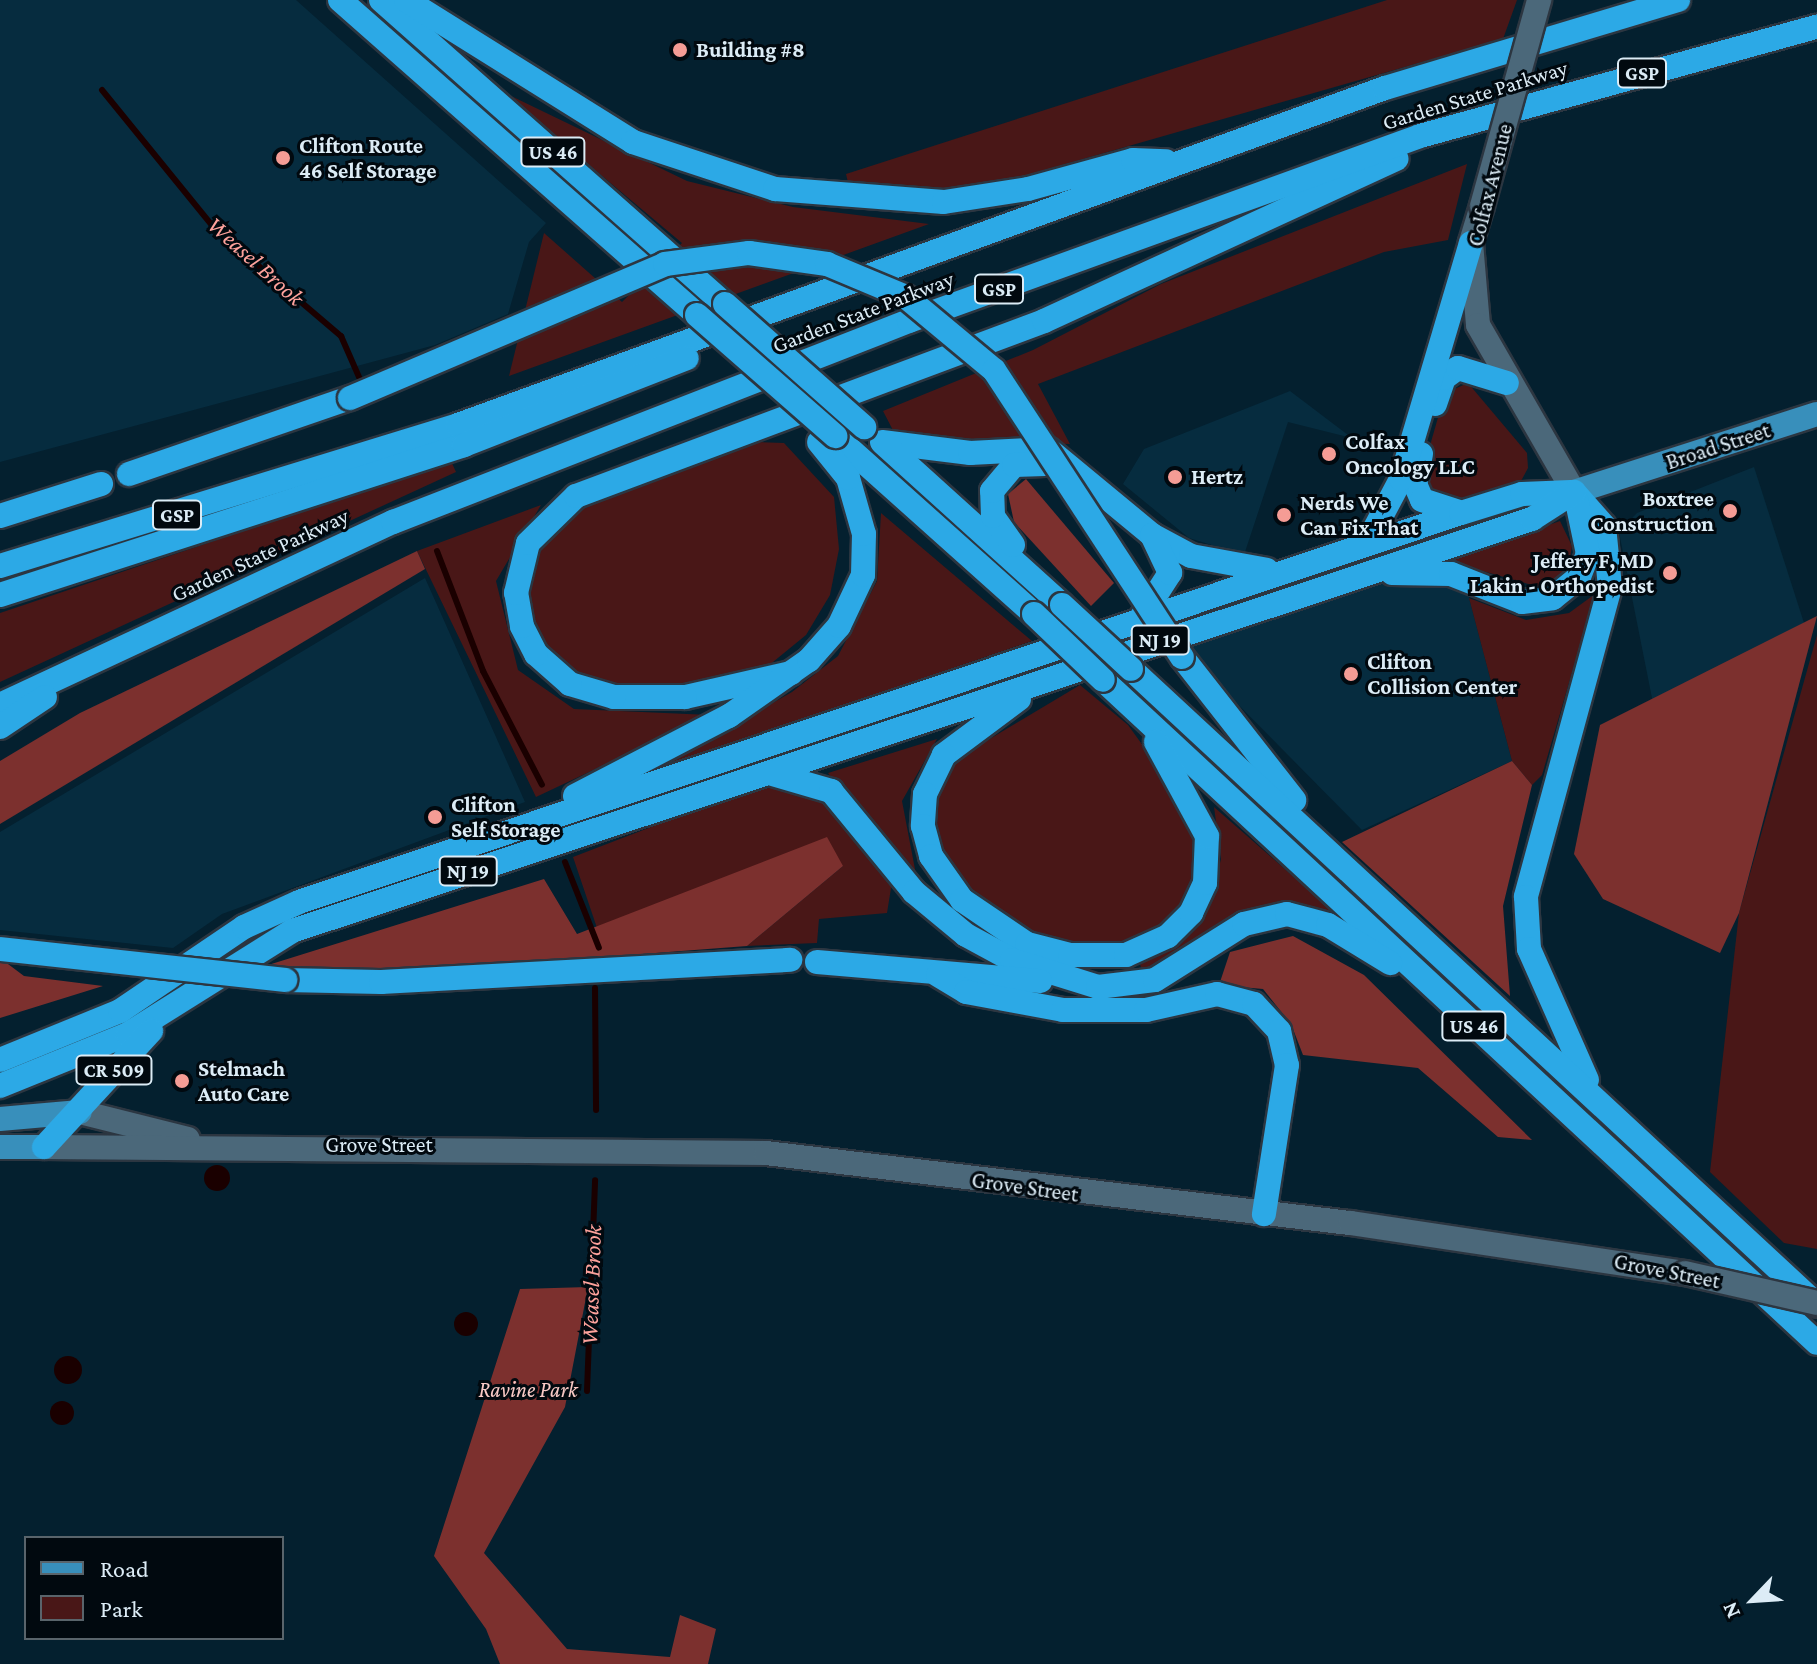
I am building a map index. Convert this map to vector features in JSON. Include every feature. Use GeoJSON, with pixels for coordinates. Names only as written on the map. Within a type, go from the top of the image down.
{"type":"FeatureCollection","features":[{"type":"Feature","properties":{"kind":"highway","name":"US 46"},"geometry":{"type":"LineString","coordinates":[[340,0],[697,315],[827,439],[1034,614],[1817,1343]]}},
{"type":"Feature","properties":{"kind":"highway","name":"US 46"},"geometry":{"type":"LineString","coordinates":[[381,0],[1040,583],[1817,1304]]}},
{"type":"Feature","properties":{"kind":"highway"},"geometry":{"type":"LineString","coordinates":[[406,0],[633,142],[775,189],[944,202],[1028,189],[1133,160],[1176,162]]}},
{"type":"Feature","properties":{"kind":"highway","name":"Garden State Parkway"},"geometry":{"type":"LineString","coordinates":[[0,566],[353,460],[801,303],[1176,162],[1411,79],[1678,0]]}},
{"type":"Feature","properties":{"kind":"highway","name":"Garden State Parkway"},"geometry":{"type":"LineString","coordinates":[[0,705],[520,470],[1280,186],[1470,125],[1817,27]]}},
{"type":"Feature","properties":{"kind":"highway"},"geometry":{"type":"LineString","coordinates":[[791,673],[685,697],[614,697],[570,684],[536,654],[522,626],[517,584],[528,543],[548,516],[576,496],[1044,321],[1470,125]]}},
{"type":"Feature","properties":{"kind":"highway"},"geometry":{"type":"LineString","coordinates":[[1367,543],[1401,479],[1471,243]]}},
{"type":"Feature","properties":{"kind":"highway"},"geometry":{"type":"LineString","coordinates":[[129,474],[350,398],[665,264],[749,253],[827,264],[930,312],[994,370],[1182,657],[1261,764],[1397,915]]}},
{"type":"Feature","properties":{"kind":"highway"},"geometry":{"type":"LineString","coordinates":[[0,595],[479,440],[644,379],[801,303]]}},
{"type":"Feature","properties":{"kind":"highway"},"geometry":{"type":"LineString","coordinates":[[1461,513],[1430,507],[1415,484],[1439,389],[1450,372],[1467,366],[1507,383]]}},
{"type":"Feature","properties":{"kind":"highway"},"geometry":{"type":"LineString","coordinates":[[873,434],[942,452],[1048,449],[1152,535],[1209,564],[1290,570]]}},
{"type":"Feature","properties":{"kind":"highway"},"geometry":{"type":"LineString","coordinates":[[502,833],[680,743],[791,673],[839,626],[863,575],[855,495],[827,439]]}},
{"type":"Feature","properties":{"kind":"highway"},"geometry":{"type":"LineString","coordinates":[[1040,583],[993,516],[992,491],[1006,470],[1023,463],[1071,468]]}},
{"type":"Feature","properties":{"kind":"highway"},"geometry":{"type":"LineString","coordinates":[[0,516],[101,484]]}},
{"type":"Feature","properties":{"kind":"highway"},"geometry":{"type":"LineString","coordinates":[[1315,589],[1431,571],[1522,602],[1553,598],[1579,577],[1588,554],[1574,492]]}},
{"type":"Feature","properties":{"kind":"highway"},"geometry":{"type":"LineString","coordinates":[[1574,492],[1604,526],[1610,587],[1533,862],[1526,910],[1529,949],[1546,999],[1603,1106]]}},
{"type":"Feature","properties":{"kind":"highway","name":"NJ 19"},"geometry":{"type":"LineString","coordinates":[[0,1060],[120,1011],[244,927],[286,908],[1367,543],[1522,494],[1574,492]]}},
{"type":"Feature","properties":{"kind":"highway","name":"NJ 19"},"geometry":{"type":"LineString","coordinates":[[0,1086],[97,1050],[292,931],[762,772],[1532,519],[1574,492]]}},
{"type":"Feature","properties":{"kind":"highway"},"geometry":{"type":"LineString","coordinates":[[1141,618],[1170,573],[1152,535]]}},
{"type":"Feature","properties":{"kind":"highway"},"geometry":{"type":"LineString","coordinates":[[0,727],[111,654]]}},
{"type":"Feature","properties":{"kind":"highway"},"geometry":{"type":"LineString","coordinates":[[1080,667],[994,712],[954,744],[925,794],[926,841],[939,872],[976,914],[1009,936],[1070,955],[1126,955],[1168,936],[1200,899],[1208,867],[1204,821],[1132,707]]}},
{"type":"Feature","properties":{"kind":"highway"},"geometry":{"type":"LineString","coordinates":[[762,772],[831,791],[914,892],[966,935],[1012,960],[1098,987]]}},
{"type":"Feature","properties":{"kind":"highway"},"geometry":{"type":"LineString","coordinates":[[817,962],[938,975],[976,970],[1098,987],[1169,975],[1244,924],[1287,914],[1351,938],[1461,1014]]}},
{"type":"Feature","properties":{"kind":"highway"},"geometry":{"type":"LineString","coordinates":[[0,949],[285,980],[381,982],[790,960]]}},
{"type":"Feature","properties":{"kind":"highway"},"geometry":{"type":"LineString","coordinates":[[938,975],[966,992],[1063,1010],[1146,1010],[1217,994],[1254,1004],[1273,1022],[1286,1053],[1264,1214]]}},
{"type":"Feature","properties":{"kind":"highway","name":"CR 509"},"geometry":{"type":"LineString","coordinates":[[44,1147],[187,996]]}},
{"type":"Feature","properties":{"kind":"main road","name":"Broad Street"},"geometry":{"type":"LineString","coordinates":[[1574,492],[1817,414]]}},
{"type":"Feature","properties":{"kind":"main road"},"geometry":{"type":"LineString","coordinates":[[0,1119],[80,1112]]}},
{"type":"Feature","properties":{"kind":"main road"},"geometry":{"type":"LineString","coordinates":[[0,1147],[44,1147]]}},
{"type":"Feature","properties":{"kind":"street","name":"Colfax Avenue"},"geometry":{"type":"LineString","coordinates":[[1539,0],[1471,243],[1478,325],[1507,383],[1574,492]]}},
{"type":"Feature","properties":{"kind":"street","name":"Grove Street"},"geometry":{"type":"LineString","coordinates":[[80,1112],[225,1145]]}},
{"type":"Feature","properties":{"kind":"street","name":"Grove Street"},"geometry":{"type":"LineString","coordinates":[[44,1147],[704,1148],[1264,1214],[1685,1273],[1817,1304]]}},
{"type":"Feature","properties":{"kind":"shaded area"},"geometry":{"type":"Polygon","coordinates":[[[0,0],[296,0],[546,223],[529,242],[508,314],[435,345],[0,462],[0,0]]]}},
{"type":"Feature","properties":{"kind":"shaded area"},"geometry":{"type":"Polygon","coordinates":[[[1290,391],[1352,438],[1288,422],[1244,555],[1189,538],[1123,484],[1144,449],[1290,391]]]}},
{"type":"Feature","properties":{"kind":"shaded area"},"geometry":{"type":"Polygon","coordinates":[[[1754,467],[1804,623],[1653,703],[1619,532],[1637,513],[1754,467]]]}},
{"type":"Feature","properties":{"kind":"shaded area"},"geometry":{"type":"Polygon","coordinates":[[[425,578],[525,802],[222,914],[173,948],[0,930],[0,832],[425,578]]]}},
{"type":"Feature","properties":{"kind":"shaded area"},"geometry":{"type":"Polygon","coordinates":[[[1429,578],[1467,590],[1512,761],[1362,830],[1211,677],[1190,645],[1387,579],[1429,578]]]}},
{"type":"Feature","properties":{"kind":"shaded area"},"geometry":{"type":"Polygon","coordinates":[[[217,1165],[226,1169],[230,1178],[226,1187],[217,1191],[208,1187],[204,1178],[208,1169],[217,1165]]]}},
{"type":"Feature","properties":{"kind":"shaded area"},"geometry":{"type":"Polygon","coordinates":[[[466,1312],[475,1315],[478,1324],[475,1333],[466,1336],[457,1333],[454,1324],[457,1315],[466,1312]]]}},
{"type":"Feature","properties":{"kind":"shaded area"},"geometry":{"type":"Polygon","coordinates":[[[68,1356],[78,1360],[82,1370],[78,1380],[68,1384],[58,1380],[54,1370],[58,1360],[68,1356]]]}},
{"type":"Feature","properties":{"kind":"shaded area"},"geometry":{"type":"Polygon","coordinates":[[[62,1401],[71,1404],[74,1413],[71,1422],[62,1425],[53,1422],[50,1413],[53,1404],[62,1401]]]}},
{"type":"Feature","properties":{"kind":"green space"},"geometry":{"type":"Polygon","coordinates":[[[1387,0],[1517,0],[1503,39],[964,193],[850,191],[846,174],[1387,0]]]}},
{"type":"Feature","properties":{"kind":"green space"},"geometry":{"type":"Polygon","coordinates":[[[501,91],[687,181],[793,207],[929,224],[509,376],[544,233],[622,302],[682,243],[501,91]]]}},
{"type":"Feature","properties":{"kind":"green space"},"geometry":{"type":"Polygon","coordinates":[[[1467,164],[1448,240],[1384,252],[1038,384],[1070,444],[898,440],[883,411],[1033,350],[1161,284],[1467,164]]]}},
{"type":"Feature","properties":{"kind":"green space"},"geometry":{"type":"Polygon","coordinates":[[[1468,383],[1527,453],[1528,468],[1521,481],[1443,506],[1431,501],[1421,477],[1445,393],[1468,383]]]}},
{"type":"Feature","properties":{"kind":"green space"},"geometry":{"type":"Polygon","coordinates":[[[755,442],[784,443],[834,497],[839,549],[830,595],[806,635],[762,671],[696,687],[618,691],[567,671],[536,632],[524,578],[539,536],[576,509],[755,442]]]}},
{"type":"Feature","properties":{"kind":"green space"},"geometry":{"type":"Polygon","coordinates":[[[451,461],[456,472],[0,682],[0,613],[451,461]]]}},
{"type":"Feature","properties":{"kind":"green space"},"geometry":{"type":"Polygon","coordinates":[[[1026,479],[1114,583],[1091,606],[1014,522],[1008,494],[1026,479]]]}},
{"type":"Feature","properties":{"kind":"green space"},"geometry":{"type":"Polygon","coordinates":[[[541,505],[496,581],[518,670],[574,709],[710,715],[536,797],[417,551],[541,505]]]}},
{"type":"Feature","properties":{"kind":"green space"},"geometry":{"type":"Polygon","coordinates":[[[881,513],[1032,641],[651,772],[792,692],[838,656],[877,581],[881,513]]]}},
{"type":"Feature","properties":{"kind":"green space"},"geometry":{"type":"Polygon","coordinates":[[[1560,521],[1572,546],[1569,564],[1563,578],[1543,588],[1447,561],[1560,521]]]}},
{"type":"Feature","properties":{"kind":"green space"},"geometry":{"type":"Polygon","coordinates":[[[417,551],[425,569],[0,824],[0,761],[80,713],[417,551]]]}},
{"type":"Feature","properties":{"kind":"green space"},"geometry":{"type":"Polygon","coordinates":[[[1595,594],[1542,775],[1532,785],[1512,761],[1469,598],[1526,620],[1569,613],[1595,594]]]}},
{"type":"Feature","properties":{"kind":"green space"},"geometry":{"type":"Polygon","coordinates":[[[1817,616],[1739,913],[1720,953],[1603,899],[1574,854],[1600,725],[1817,616]]]}},
{"type":"Feature","properties":{"kind":"green space"},"geometry":{"type":"Polygon","coordinates":[[[1817,635],[1817,1249],[1784,1243],[1710,1172],[1739,913],[1817,635]]]}},
{"type":"Feature","properties":{"kind":"green space"},"geometry":{"type":"Polygon","coordinates":[[[1080,685],[1128,725],[1186,805],[1196,834],[1194,879],[1181,906],[1161,927],[1123,944],[1078,944],[1021,928],[975,897],[943,855],[935,825],[937,796],[953,761],[1080,685]]]}},
{"type":"Feature","properties":{"kind":"green space"},"geometry":{"type":"Polygon","coordinates":[[[937,739],[902,801],[918,885],[828,773],[937,739]]]}},
{"type":"Feature","properties":{"kind":"green space"},"geometry":{"type":"Polygon","coordinates":[[[1512,761],[1532,785],[1503,906],[1510,996],[1342,842],[1512,761]]]}},
{"type":"Feature","properties":{"kind":"green space"},"geometry":{"type":"Polygon","coordinates":[[[763,784],[822,794],[892,882],[887,913],[819,919],[817,943],[747,946],[843,866],[597,928],[573,857],[763,784]]]}},
{"type":"Feature","properties":{"kind":"green space"},"geometry":{"type":"Polygon","coordinates":[[[1214,807],[1343,920],[1262,907],[1142,972],[1140,964],[1186,936],[1211,899],[1221,859],[1214,807]]]}},
{"type":"Feature","properties":{"kind":"green space"},"geometry":{"type":"Polygon","coordinates":[[[827,837],[843,866],[747,946],[341,977],[265,966],[544,879],[577,934],[827,837]]]}},
{"type":"Feature","properties":{"kind":"green space"},"geometry":{"type":"Polygon","coordinates":[[[1293,936],[1364,975],[1532,1140],[1498,1137],[1418,1068],[1303,1055],[1291,1024],[1263,989],[1219,985],[1230,952],[1293,936]]]}},
{"type":"Feature","properties":{"kind":"green space"},"geometry":{"type":"Polygon","coordinates":[[[0,958],[24,976],[103,986],[0,1018],[0,958]]]}},
{"type":"Feature","properties":{"kind":"green space","name":"Ravine Park"},"geometry":{"type":"Polygon","coordinates":[[[588,1287],[565,1407],[484,1553],[567,1649],[670,1657],[680,1615],[716,1629],[708,1664],[500,1664],[486,1629],[434,1556],[520,1289],[588,1287]]]}},
{"type":"Feature","properties":{"kind":"waterway","name":"Weasel Brook"},"geometry":{"type":"LineString","coordinates":[[102,90],[214,228],[341,336],[363,386]]}},
{"type":"Feature","properties":{"kind":"waterway","name":"Weasel Brook"},"geometry":{"type":"LineString","coordinates":[[437,551],[483,671],[542,785]]}},
{"type":"Feature","properties":{"kind":"waterway","name":"Weasel Brook"},"geometry":{"type":"LineString","coordinates":[[565,862],[599,948]]}},
{"type":"Feature","properties":{"kind":"waterway","name":"Weasel Brook"},"geometry":{"type":"LineString","coordinates":[[595,988],[596,1110]]}},
{"type":"Feature","properties":{"kind":"waterway","name":"Weasel Brook"},"geometry":{"type":"LineString","coordinates":[[587,1391],[595,1180]]}},
{"type":"Feature","properties":{"kind":"place","name":"Building #8"},"geometry":{"type":"Point","coordinates":[680,50]}},
{"type":"Feature","properties":{"kind":"place","name":"Clifton Route 46 Self Storage"},"geometry":{"type":"Point","coordinates":[283,158]}},
{"type":"Feature","properties":{"kind":"place","name":"Colfax Oncology LLC"},"geometry":{"type":"Point","coordinates":[1329,454]}},
{"type":"Feature","properties":{"kind":"place","name":"Hertz"},"geometry":{"type":"Point","coordinates":[1175,477]}},
{"type":"Feature","properties":{"kind":"place","name":"Boxtree Construction"},"geometry":{"type":"Point","coordinates":[1730,511]}},
{"type":"Feature","properties":{"kind":"place","name":"Nerds We Can Fix That"},"geometry":{"type":"Point","coordinates":[1284,515]}},
{"type":"Feature","properties":{"kind":"place","name":"Jeffery F, MD Lakin - Orthopedist"},"geometry":{"type":"Point","coordinates":[1670,573]}},
{"type":"Feature","properties":{"kind":"place","name":"Clifton Collision Center"},"geometry":{"type":"Point","coordinates":[1351,674]}},
{"type":"Feature","properties":{"kind":"place","name":"Clifton Self Storage"},"geometry":{"type":"Point","coordinates":[435,817]}},
{"type":"Feature","properties":{"kind":"place","name":"Stelmach Auto Care"},"geometry":{"type":"Point","coordinates":[182,1081]}}]}
